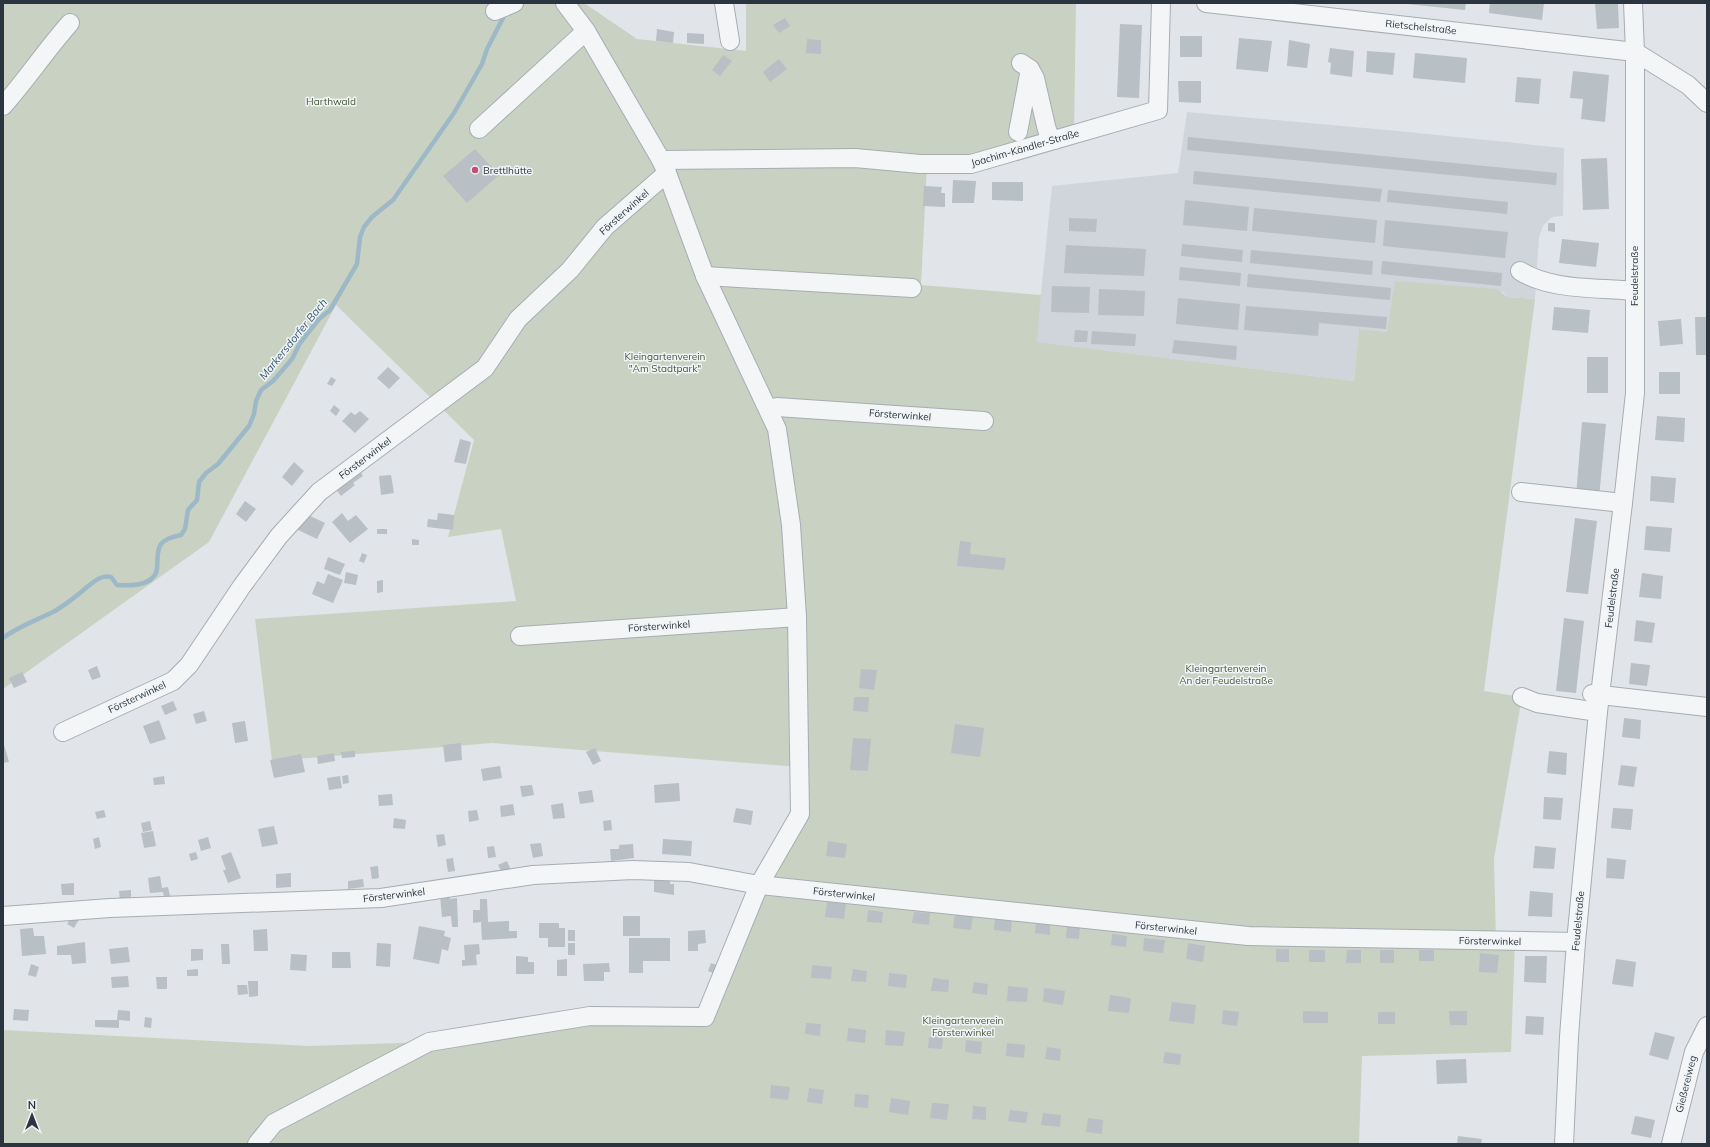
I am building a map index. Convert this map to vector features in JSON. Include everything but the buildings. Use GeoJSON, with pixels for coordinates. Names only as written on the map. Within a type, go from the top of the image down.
{"type":"FeatureCollection","features":[{"type":"Feature","properties":{"kind":"street"},"geometry":{"type":"LineString","coordinates":[[495,11],[514,3]]}},
{"type":"Feature","properties":{"kind":"street"},"geometry":{"type":"LineString","coordinates":[[257,1144],[274,1123],[429,1042],[590,1016],[705,1017],[759,885],[800,814],[797,617],[789,510],[777,429],[705,276],[664,167],[586,31],[565,3]]}},
{"type":"Feature","properties":{"kind":"street"},"geometry":{"type":"LineString","coordinates":[[724,3],[730,42]]}},
{"type":"Feature","properties":{"kind":"street","name":"Joachim-Kändler-Straße"},"geometry":{"type":"LineString","coordinates":[[664,167],[855,158],[920,164],[971,164],[1158,110],[1161,3]]}},
{"type":"Feature","properties":{"kind":"street","name":"Rietschelstraße"},"geometry":{"type":"LineString","coordinates":[[1206,3],[1635,52]]}},
{"type":"Feature","properties":{"kind":"street","name":"Feudelstraße"},"geometry":{"type":"LineString","coordinates":[[1564,1144],[1569,1037],[1576,942],[1597,700],[1624,503],[1634,393],[1635,52],[1633,3]]}},
{"type":"Feature","properties":{"kind":"street"},"geometry":{"type":"LineString","coordinates":[[3,106],[24,82],[48,48],[70,23]]}},
{"type":"Feature","properties":{"kind":"street"},"geometry":{"type":"LineString","coordinates":[[479,128],[586,31]]}},
{"type":"Feature","properties":{"kind":"street"},"geometry":{"type":"LineString","coordinates":[[1635,52],[1688,85],[1707,103]]}},
{"type":"Feature","properties":{"kind":"street"},"geometry":{"type":"LineString","coordinates":[[1018,132],[1025,66],[1035,78],[1048,133],[1054,140]]}},
{"type":"Feature","properties":{"kind":"street","name":"Försterwinkel"},"geometry":{"type":"LineString","coordinates":[[63,732],[173,681],[189,665],[242,586],[279,536],[319,492],[484,368],[518,319],[570,270],[605,228],[664,167]]}},
{"type":"Feature","properties":{"kind":"street"},"geometry":{"type":"LineString","coordinates":[[1520,271],[1532,279],[1554,284],[1634,291]]}},
{"type":"Feature","properties":{"kind":"street"},"geometry":{"type":"LineString","coordinates":[[705,276],[912,288]]}},
{"type":"Feature","properties":{"kind":"street","name":"Försterwinkel"},"geometry":{"type":"LineString","coordinates":[[769,410],[777,407],[984,421]]}},
{"type":"Feature","properties":{"kind":"street"},"geometry":{"type":"LineString","coordinates":[[1521,492],[1624,503]]}},
{"type":"Feature","properties":{"kind":"street","name":"Försterwinkel"},"geometry":{"type":"LineString","coordinates":[[520,636],[797,617]]}},
{"type":"Feature","properties":{"kind":"street"},"geometry":{"type":"LineString","coordinates":[[1522,697],[1537,703],[1597,700],[1707,707]]}},
{"type":"Feature","properties":{"kind":"street","name":"Försterwinkel"},"geometry":{"type":"LineString","coordinates":[[3,916],[110,908],[381,898],[533,875],[632,870],[688,872],[759,885],[1248,936],[1576,942]]}},
{"type":"Feature","properties":{"kind":"street","name":"Gießereiweg"},"geometry":{"type":"LineString","coordinates":[[1672,1144],[1694,1052],[1707,1026]]}},
{"type":"Feature","properties":{"kind":"shaded area"},"geometry":{"type":"Polygon","coordinates":[[[1187,112],[1564,148],[1563,216],[1552,217],[1543,226],[1539,237],[1535,299],[1507,297],[1503,292],[1387,332],[1359,329],[1354,381],[1036,342],[1052,186],[1178,173],[1187,112]]]}},
{"type":"Feature","properties":{"kind":"green space"},"geometry":{"type":"Polygon","coordinates":[[[3,3],[584,3],[637,39],[746,51],[746,3],[1076,3],[1074,134],[927,165],[921,285],[1041,295],[1037,342],[1354,381],[1359,329],[1387,332],[1395,281],[1497,289],[1507,297],[1535,299],[1484,691],[1522,697],[1494,859],[1496,941],[1515,941],[1511,1052],[1362,1056],[1359,1144],[3,1144],[3,1030],[309,1046],[429,1042],[590,1016],[705,1017],[800,814],[799,767],[492,743],[272,761],[255,619],[516,601],[501,529],[448,537],[474,440],[336,305],[209,542],[3,689],[3,3]]]}},
{"type":"Feature","properties":{"kind":"waterway","name":"Markersdorfer Bach"},"geometry":{"type":"LineString","coordinates":[[3,638],[55,611],[98,579],[111,577],[117,585],[135,585],[146,582],[155,575],[159,547],[167,539],[181,535],[185,529],[188,510],[197,500],[199,482],[206,473],[218,464],[249,426],[254,414],[256,401],[261,390],[273,381],[292,359],[300,343],[319,319],[330,310],[357,264],[360,237],[364,227],[372,217],[393,200],[454,113],[482,64],[487,49],[503,18]]}},
{"type":"Feature","properties":{"kind":"place","name":"Brettlhütte"},"geometry":{"type":"Point","coordinates":[475,170]}},
{"type":"Feature","properties":{"kind":"park label","name":"Harthwald"},"geometry":{"type":"Point","coordinates":[331,101]}},
{"type":"Feature","properties":{"kind":"park label","name":"Kleingartenverein \"Am Stadtpark\""},"geometry":{"type":"Point","coordinates":[665,362]}},
{"type":"Feature","properties":{"kind":"park label","name":"Kleingartenverein An der Feudelstraße"},"geometry":{"type":"Point","coordinates":[1226,674]}},
{"type":"Feature","properties":{"kind":"park label","name":"Kleingartenverein Försterwinkel"},"geometry":{"type":"Point","coordinates":[963,1026]}}]}
